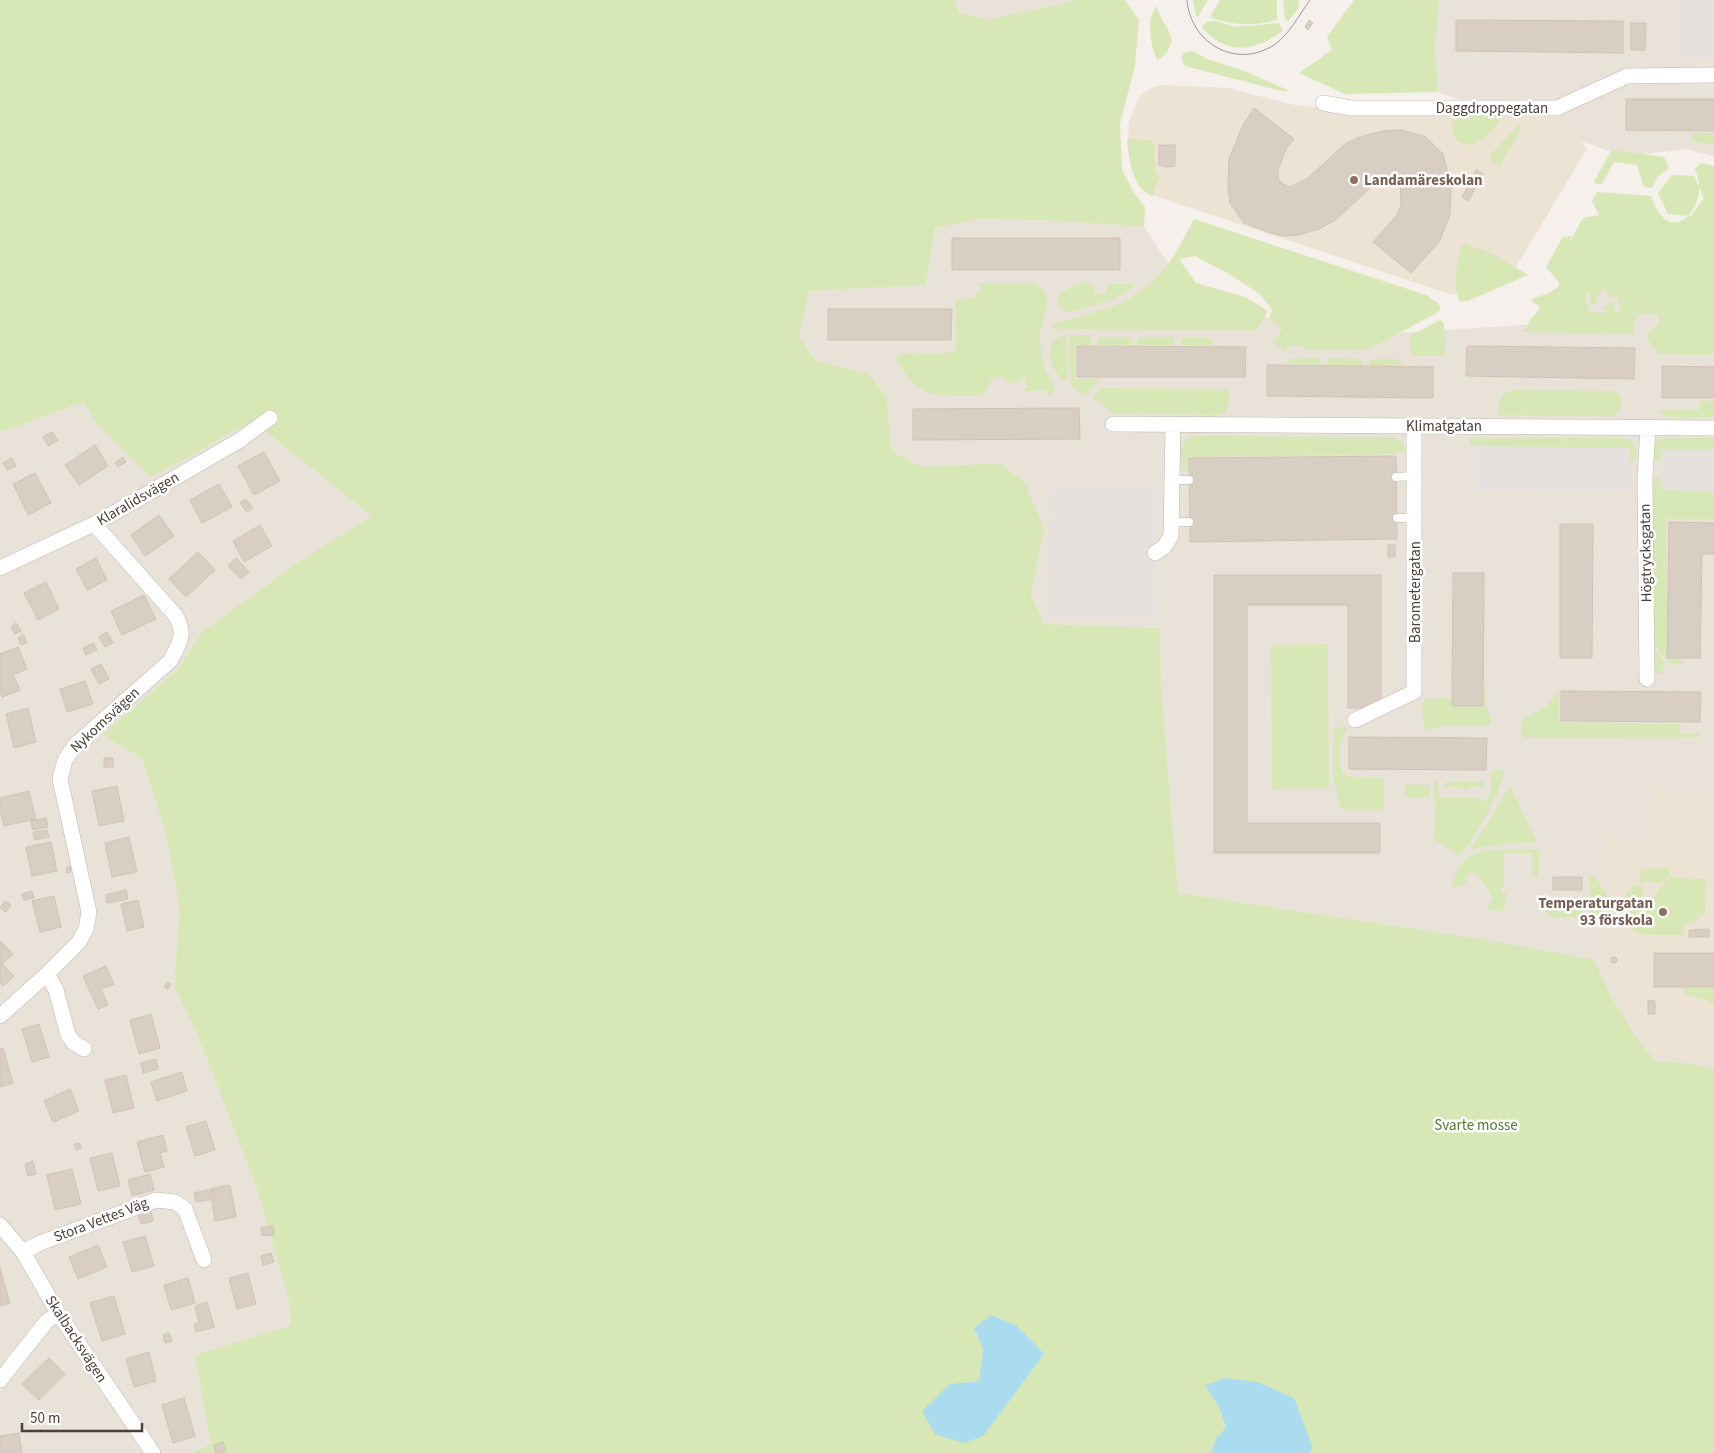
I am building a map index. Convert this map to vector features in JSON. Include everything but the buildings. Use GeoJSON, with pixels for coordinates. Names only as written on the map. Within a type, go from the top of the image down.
{"type":"FeatureCollection","features":[{"type":"Feature","properties":{"kind":"street","name":"Daggdroppegatan"},"geometry":{"type":"LineString","coordinates":[[1323,103],[1350,108],[1557,108],[1627,76],[1714,75]]}},
{"type":"Feature","properties":{"kind":"street","name":"Klaralidsvägen"},"geometry":{"type":"LineString","coordinates":[[0,568],[94,524],[240,440],[270,418]]}},
{"type":"Feature","properties":{"kind":"street","name":"Klimatgatan"},"geometry":{"type":"LineString","coordinates":[[1113,424],[1714,428]]}},
{"type":"Feature","properties":{"kind":"street"},"geometry":{"type":"LineString","coordinates":[[1155,553],[1164,547],[1171,536],[1173,522],[1173,425]]}},
{"type":"Feature","properties":{"kind":"street","name":"Barometergatan"},"geometry":{"type":"LineString","coordinates":[[1355,720],[1414,692],[1414,426]]}},
{"type":"Feature","properties":{"kind":"street","name":"Högtrycksgatan"},"geometry":{"type":"LineString","coordinates":[[1647,680],[1645,479],[1648,427]]}},
{"type":"Feature","properties":{"kind":"street","name":"Nykomsvägen"},"geometry":{"type":"LineString","coordinates":[[0,1016],[79,942],[86,929],[89,912],[60,779],[65,760],[75,745],[170,661],[181,643],[181,628],[174,613],[94,524]]}},
{"type":"Feature","properties":{"kind":"street"},"geometry":{"type":"LineString","coordinates":[[47,974],[56,990],[68,1035],[74,1043],[84,1049]]}},
{"type":"Feature","properties":{"kind":"street","name":"Stora Vettes Väg"},"geometry":{"type":"LineString","coordinates":[[23,1252],[40,1243],[156,1200],[175,1202],[185,1209],[204,1260]]}},
{"type":"Feature","properties":{"kind":"street","name":"Skalbacksvägen"},"geometry":{"type":"LineString","coordinates":[[0,1225],[23,1252],[58,1313],[153,1453]]}},
{"type":"Feature","properties":{"kind":"street"},"geometry":{"type":"LineString","coordinates":[[0,1380],[46,1322],[58,1313]]}},
{"type":"Feature","properties":{"kind":"lane"},"geometry":{"type":"LineString","coordinates":[[1396,477],[1415,476]]}},
{"type":"Feature","properties":{"kind":"lane"},"geometry":{"type":"LineString","coordinates":[[1173,480],[1189,480]]}},
{"type":"Feature","properties":{"kind":"lane"},"geometry":{"type":"LineString","coordinates":[[1397,518],[1414,518]]}},
{"type":"Feature","properties":{"kind":"lane"},"geometry":{"type":"LineString","coordinates":[[1173,522],[1190,522]]}},
{"type":"Feature","properties":{"kind":"shaded area"},"geometry":{"type":"Polygon","coordinates":[[[954,0],[1078,0],[986,20],[959,12],[954,0]]]}},
{"type":"Feature","properties":{"kind":"shaded area"},"geometry":{"type":"Polygon","coordinates":[[[1439,0],[1714,0],[1714,156],[1685,149],[1624,156],[1438,92],[1435,47],[1439,0]]]}},
{"type":"Feature","properties":{"kind":"shaded area"},"geometry":{"type":"Polygon","coordinates":[[[1677,0],[1714,0],[1714,58],[1677,58],[1677,0]]]}},
{"type":"Feature","properties":{"kind":"shaded area","name":"Landamäreskolan"},"geometry":{"type":"Polygon","coordinates":[[[1161,85],[1228,88],[1295,105],[1357,111],[1443,111],[1562,116],[1587,149],[1514,270],[1453,295],[1146,192],[1128,141],[1129,122],[1139,97],[1150,88],[1161,85]]]}},
{"type":"Feature","properties":{"kind":"shaded area"},"geometry":{"type":"Polygon","coordinates":[[[979,219],[1065,221],[1144,227],[1196,305],[1368,335],[1551,323],[1567,287],[1714,287],[1714,1068],[1686,1063],[1655,1061],[1637,1038],[1604,985],[1599,970],[1481,939],[1178,893],[1161,685],[1160,628],[1044,624],[1031,596],[1044,529],[999,463],[920,467],[891,451],[887,398],[869,374],[815,360],[799,337],[809,291],[926,285],[935,228],[979,219]]]}},
{"type":"Feature","properties":{"kind":"shaded area"},"geometry":{"type":"Polygon","coordinates":[[[83,402],[99,427],[150,476],[193,455],[235,429],[261,428],[373,516],[297,563],[202,632],[178,669],[102,735],[142,758],[166,835],[180,910],[174,985],[198,1036],[258,1192],[290,1305],[291,1325],[196,1355],[211,1444],[191,1453],[0,1453],[0,430],[2,432],[83,402]]]}},
{"type":"Feature","properties":{"kind":"shaded area"},"geometry":{"type":"Polygon","coordinates":[[[1476,446],[1630,448],[1629,491],[1476,490],[1476,446]]]}},
{"type":"Feature","properties":{"kind":"shaded area"},"geometry":{"type":"Polygon","coordinates":[[[1661,449],[1714,449],[1714,491],[1661,490],[1661,449]]]}},
{"type":"Feature","properties":{"kind":"shaded area"},"geometry":{"type":"Polygon","coordinates":[[[1052,488],[1155,488],[1155,545],[1141,545],[1141,560],[1155,560],[1155,618],[1051,617],[1052,488]]]}},
{"type":"Feature","properties":{"kind":"shaded area","name":"Temperaturgatan 93 förskola"},"geometry":{"type":"Polygon","coordinates":[[[1652,792],[1714,792],[1714,1063],[1654,1055],[1612,985],[1611,840],[1651,839],[1652,792]]]}},
{"type":"Feature","properties":{"kind":"green space","name":"Svarte mosse"},"geometry":{"type":"Polygon","coordinates":[[[0,0],[954,0],[959,12],[986,20],[1078,0],[1125,0],[1139,20],[1135,65],[1120,124],[1122,169],[1134,193],[1145,207],[1144,227],[1065,221],[979,219],[935,228],[926,285],[809,291],[799,337],[815,360],[869,374],[887,398],[891,451],[921,467],[1000,463],[1025,483],[1044,529],[1031,595],[1044,624],[1160,628],[1161,685],[1178,893],[1481,939],[1594,960],[1611,996],[1637,1038],[1655,1061],[1686,1063],[1714,1068],[1714,1453],[1310,1453],[1312,1446],[1205,1386],[1219,1407],[1226,1427],[1216,1439],[1211,1453],[191,1453],[211,1444],[195,1355],[291,1325],[290,1305],[258,1192],[198,1036],[174,985],[180,910],[166,835],[142,758],[102,735],[178,669],[202,632],[297,563],[372,516],[261,428],[235,429],[193,455],[150,477],[99,427],[83,402],[2,432],[0,430],[0,0]],[[974,1328],[983,1349],[979,1381],[950,1384],[1015,1395],[974,1328]]]}},
{"type":"Feature","properties":{"kind":"green space"},"geometry":{"type":"Polygon","coordinates":[[[1193,0],[1208,0],[1198,17],[1196,15],[1193,0]]]}},
{"type":"Feature","properties":{"kind":"green space"},"geometry":{"type":"Polygon","coordinates":[[[1220,0],[1277,0],[1277,18],[1267,22],[1243,24],[1210,17],[1220,0]]]}},
{"type":"Feature","properties":{"kind":"green space"},"geometry":{"type":"Polygon","coordinates":[[[1283,0],[1299,0],[1298,9],[1288,21],[1285,20],[1283,0]]]}},
{"type":"Feature","properties":{"kind":"green space"},"geometry":{"type":"Polygon","coordinates":[[[1354,0],[1439,0],[1435,47],[1438,92],[1345,94],[1299,73],[1332,50],[1327,37],[1354,0]]]}},
{"type":"Feature","properties":{"kind":"green space"},"geometry":{"type":"Polygon","coordinates":[[[1156,6],[1172,41],[1166,54],[1158,60],[1152,46],[1150,28],[1151,17],[1156,6]]]}},
{"type":"Feature","properties":{"kind":"green space"},"geometry":{"type":"Polygon","coordinates":[[[1216,21],[1236,27],[1279,23],[1283,31],[1262,43],[1251,46],[1231,47],[1212,37],[1202,28],[1206,22],[1216,21]]]}},
{"type":"Feature","properties":{"kind":"green space"},"geometry":{"type":"Polygon","coordinates":[[[1189,51],[1242,70],[1290,91],[1282,91],[1185,66],[1181,58],[1183,54],[1189,51]]]}},
{"type":"Feature","properties":{"kind":"green space"},"geometry":{"type":"Polygon","coordinates":[[[1462,114],[1502,116],[1498,124],[1485,137],[1469,145],[1457,141],[1452,130],[1453,122],[1462,114]]]}},
{"type":"Feature","properties":{"kind":"green space"},"geometry":{"type":"Polygon","coordinates":[[[1519,125],[1522,126],[1521,129],[1499,167],[1491,161],[1489,156],[1519,125]]]}},
{"type":"Feature","properties":{"kind":"green space"},"geometry":{"type":"Polygon","coordinates":[[[1691,133],[1714,133],[1714,145],[1691,141],[1691,133]]]}},
{"type":"Feature","properties":{"kind":"green space"},"geometry":{"type":"Polygon","coordinates":[[[1127,139],[1152,140],[1152,144],[1155,145],[1155,167],[1160,178],[1154,189],[1154,196],[1141,188],[1136,181],[1127,139]]]}},
{"type":"Feature","properties":{"kind":"green space"},"geometry":{"type":"Polygon","coordinates":[[[1612,150],[1664,157],[1669,168],[1657,177],[1652,188],[1644,187],[1637,165],[1614,162],[1602,184],[1596,184],[1594,181],[1612,150]]]}},
{"type":"Feature","properties":{"kind":"green space"},"geometry":{"type":"Polygon","coordinates":[[[1702,163],[1714,166],[1714,355],[1659,354],[1646,337],[1652,329],[1659,325],[1659,314],[1635,314],[1634,333],[1632,334],[1521,332],[1527,328],[1530,320],[1539,310],[1539,306],[1530,300],[1549,293],[1559,286],[1559,282],[1546,267],[1562,238],[1572,236],[1567,247],[1583,218],[1599,215],[1592,201],[1597,192],[1651,196],[1660,214],[1669,222],[1679,222],[1688,216],[1695,206],[1699,194],[1699,181],[1694,169],[1702,163]],[[1606,288],[1602,291],[1594,306],[1590,304],[1591,295],[1588,292],[1586,293],[1586,302],[1590,314],[1595,312],[1604,314],[1604,312],[1608,312],[1608,310],[1603,309],[1612,301],[1616,312],[1620,312],[1618,298],[1615,294],[1609,298],[1607,292],[1609,289],[1606,288]]]}},
{"type":"Feature","properties":{"kind":"green space"},"geometry":{"type":"Polygon","coordinates":[[[1672,175],[1694,176],[1704,198],[1691,216],[1668,214],[1658,193],[1672,175]]]}},
{"type":"Feature","properties":{"kind":"green space"},"geometry":{"type":"Polygon","coordinates":[[[1194,219],[1426,295],[1438,303],[1441,309],[1437,313],[1367,350],[1304,350],[1304,346],[1287,346],[1287,351],[1273,343],[1283,328],[1269,320],[1272,310],[1260,294],[1229,274],[1195,256],[1179,259],[1196,283],[1245,297],[1268,311],[1256,331],[1059,329],[1053,327],[1054,324],[1115,306],[1133,297],[1158,276],[1174,256],[1194,219]]]}},
{"type":"Feature","properties":{"kind":"green space"},"geometry":{"type":"Polygon","coordinates":[[[1463,243],[1495,255],[1528,275],[1468,301],[1460,301],[1456,289],[1456,272],[1463,243]]]}},
{"type":"Feature","properties":{"kind":"green space"},"geometry":{"type":"Polygon","coordinates":[[[975,283],[1034,284],[1044,290],[1047,303],[1039,337],[1045,370],[1055,389],[1052,394],[1047,396],[1046,390],[1024,391],[1027,386],[1025,377],[1013,384],[997,376],[991,380],[983,396],[932,394],[914,383],[905,373],[896,359],[900,353],[943,354],[956,351],[956,300],[974,298],[975,294],[981,291],[981,287],[975,283]]]}},
{"type":"Feature","properties":{"kind":"green space"},"geometry":{"type":"Polygon","coordinates":[[[1088,283],[1095,286],[1095,294],[1107,294],[1107,284],[1133,284],[1133,287],[1116,298],[1074,311],[1068,312],[1060,309],[1057,300],[1066,290],[1074,285],[1088,283]]]}},
{"type":"Feature","properties":{"kind":"green space"},"geometry":{"type":"Polygon","coordinates":[[[1440,320],[1444,323],[1445,356],[1411,356],[1410,336],[1440,320]]]}},
{"type":"Feature","properties":{"kind":"green space"},"geometry":{"type":"Polygon","coordinates":[[[1088,335],[1091,339],[1091,345],[1075,345],[1075,379],[1101,379],[1084,395],[1071,386],[1069,336],[1088,335]]]}},
{"type":"Feature","properties":{"kind":"green space"},"geometry":{"type":"Polygon","coordinates":[[[1065,336],[1067,341],[1067,383],[1056,372],[1050,356],[1050,350],[1055,341],[1065,336]]]}},
{"type":"Feature","properties":{"kind":"green space"},"geometry":{"type":"Polygon","coordinates":[[[1098,337],[1131,337],[1131,345],[1098,345],[1098,337]]]}},
{"type":"Feature","properties":{"kind":"green space"},"geometry":{"type":"Polygon","coordinates":[[[1138,337],[1173,337],[1173,345],[1138,345],[1138,337]]]}},
{"type":"Feature","properties":{"kind":"green space"},"geometry":{"type":"Polygon","coordinates":[[[1181,338],[1212,338],[1212,345],[1181,345],[1181,338]]]}},
{"type":"Feature","properties":{"kind":"green space"},"geometry":{"type":"Polygon","coordinates":[[[1317,358],[1320,365],[1286,364],[1288,359],[1317,358]]]}},
{"type":"Feature","properties":{"kind":"green space"},"geometry":{"type":"Polygon","coordinates":[[[1331,358],[1359,359],[1363,363],[1362,366],[1326,365],[1327,361],[1331,358]]]}},
{"type":"Feature","properties":{"kind":"green space"},"geometry":{"type":"Polygon","coordinates":[[[1372,359],[1398,359],[1401,360],[1403,366],[1369,366],[1369,361],[1372,359]]]}},
{"type":"Feature","properties":{"kind":"green space"},"geometry":{"type":"Polygon","coordinates":[[[1100,389],[1227,389],[1230,400],[1225,412],[1216,415],[1113,413],[1093,398],[1100,389]]]}},
{"type":"Feature","properties":{"kind":"green space"},"geometry":{"type":"Polygon","coordinates":[[[1514,390],[1616,391],[1621,397],[1621,404],[1619,411],[1613,416],[1499,415],[1500,399],[1505,393],[1514,390]]]}},
{"type":"Feature","properties":{"kind":"green space"},"geometry":{"type":"Polygon","coordinates":[[[1700,401],[1714,401],[1714,417],[1667,417],[1659,411],[1699,410],[1700,401]]]}},
{"type":"Feature","properties":{"kind":"green space"},"geometry":{"type":"Polygon","coordinates":[[[1194,436],[1392,437],[1403,442],[1406,452],[1396,454],[1188,457],[1188,473],[1182,467],[1181,450],[1186,439],[1194,436]]]}},
{"type":"Feature","properties":{"kind":"green space"},"geometry":{"type":"Polygon","coordinates":[[[1469,438],[1621,438],[1634,444],[1636,455],[1630,464],[1476,446],[1471,444],[1469,438]]]}},
{"type":"Feature","properties":{"kind":"green space"},"geometry":{"type":"Polygon","coordinates":[[[1714,438],[1714,449],[1661,449],[1661,461],[1655,460],[1653,448],[1659,439],[1714,438]]]}},
{"type":"Feature","properties":{"kind":"green space"},"geometry":{"type":"Polygon","coordinates":[[[1657,476],[1660,479],[1661,490],[1714,491],[1714,519],[1666,519],[1667,658],[1682,659],[1682,664],[1670,663],[1651,641],[1651,482],[1657,476]]]}},
{"type":"Feature","properties":{"kind":"green space"},"geometry":{"type":"Polygon","coordinates":[[[1328,644],[1329,788],[1272,789],[1271,645],[1328,644]]]}},
{"type":"Feature","properties":{"kind":"green space"},"geometry":{"type":"Polygon","coordinates":[[[1653,647],[1665,664],[1662,674],[1655,674],[1650,664],[1653,647]]]}},
{"type":"Feature","properties":{"kind":"green space"},"geometry":{"type":"Polygon","coordinates":[[[1484,688],[1487,710],[1491,714],[1490,725],[1439,726],[1437,729],[1424,729],[1422,704],[1425,699],[1451,698],[1451,707],[1483,707],[1484,688]]]}},
{"type":"Feature","properties":{"kind":"green space"},"geometry":{"type":"Polygon","coordinates":[[[1559,691],[1559,723],[1680,724],[1680,733],[1701,733],[1701,737],[1526,738],[1522,736],[1523,719],[1547,706],[1559,691]]]}},
{"type":"Feature","properties":{"kind":"green space"},"geometry":{"type":"Polygon","coordinates":[[[1339,727],[1349,727],[1340,743],[1339,756],[1343,772],[1354,777],[1384,778],[1384,807],[1382,809],[1340,808],[1333,775],[1333,733],[1339,727]]]}},
{"type":"Feature","properties":{"kind":"green space"},"geometry":{"type":"Polygon","coordinates":[[[1493,770],[1502,770],[1505,773],[1502,781],[1478,830],[1464,850],[1458,855],[1434,839],[1435,780],[1438,781],[1439,797],[1475,797],[1485,802],[1491,790],[1493,770]]]}},
{"type":"Feature","properties":{"kind":"green space"},"geometry":{"type":"Polygon","coordinates":[[[1447,781],[1481,781],[1484,785],[1482,787],[1470,787],[1465,790],[1462,787],[1447,787],[1445,785],[1447,781]]]}},
{"type":"Feature","properties":{"kind":"green space"},"geometry":{"type":"Polygon","coordinates":[[[1405,784],[1429,785],[1429,798],[1405,797],[1405,784]]]}},
{"type":"Feature","properties":{"kind":"green space"},"geometry":{"type":"Polygon","coordinates":[[[1511,788],[1537,842],[1493,845],[1472,849],[1471,847],[1507,789],[1511,788]]]}},
{"type":"Feature","properties":{"kind":"green space"},"geometry":{"type":"Polygon","coordinates":[[[1539,849],[1539,878],[1533,878],[1532,853],[1504,853],[1504,886],[1501,887],[1501,892],[1506,893],[1504,911],[1490,911],[1486,909],[1493,897],[1480,878],[1474,873],[1469,873],[1466,878],[1466,885],[1451,888],[1462,863],[1472,855],[1485,851],[1539,849]]]}},
{"type":"Feature","properties":{"kind":"green space"},"geometry":{"type":"Polygon","coordinates":[[[1669,868],[1670,876],[1659,884],[1650,881],[1640,883],[1641,869],[1669,868]]]}},
{"type":"Feature","properties":{"kind":"green space"},"geometry":{"type":"Polygon","coordinates":[[[1590,876],[1597,880],[1604,890],[1610,906],[1610,917],[1594,918],[1589,916],[1590,876]]]}},
{"type":"Feature","properties":{"kind":"green space"},"geometry":{"type":"Polygon","coordinates":[[[1669,879],[1705,879],[1704,914],[1698,916],[1698,922],[1684,923],[1683,935],[1644,934],[1635,932],[1629,925],[1625,901],[1626,893],[1631,890],[1631,886],[1644,885],[1642,891],[1645,900],[1653,898],[1669,879]]]}},
{"type":"Feature","properties":{"kind":"green space"},"geometry":{"type":"Polygon","coordinates":[[[1545,900],[1584,901],[1584,917],[1548,917],[1545,900]]]}},
{"type":"Feature","properties":{"kind":"green space"},"geometry":{"type":"Polygon","coordinates":[[[1714,988],[1714,1005],[1707,1000],[1686,995],[1684,989],[1714,988]]]}},
{"type":"Feature","properties":{"kind":"water"},"geometry":{"type":"Polygon","coordinates":[[[991,1315],[1017,1326],[1044,1354],[983,1436],[964,1443],[935,1434],[922,1411],[950,1384],[979,1381],[983,1349],[974,1328],[991,1315]]]}},
{"type":"Feature","properties":{"kind":"water"},"geometry":{"type":"Polygon","coordinates":[[[1224,1378],[1257,1382],[1294,1398],[1312,1446],[1310,1453],[1211,1453],[1216,1439],[1226,1427],[1219,1407],[1205,1386],[1224,1378]]]}},
{"type":"Feature","properties":{"kind":"tram line"},"geometry":{"type":"LineString","coordinates":[[1187,0],[1190,15],[1196,28],[1206,39],[1217,48],[1230,53],[1244,54],[1259,52],[1279,41],[1310,0]]}},
{"type":"Feature","properties":{"kind":"place","name":"Landamäreskolan"},"geometry":{"type":"Point","coordinates":[1354,180]}},
{"type":"Feature","properties":{"kind":"place","name":"Temperaturgatan 93 förskola"},"geometry":{"type":"Point","coordinates":[1663,912]}}]}
